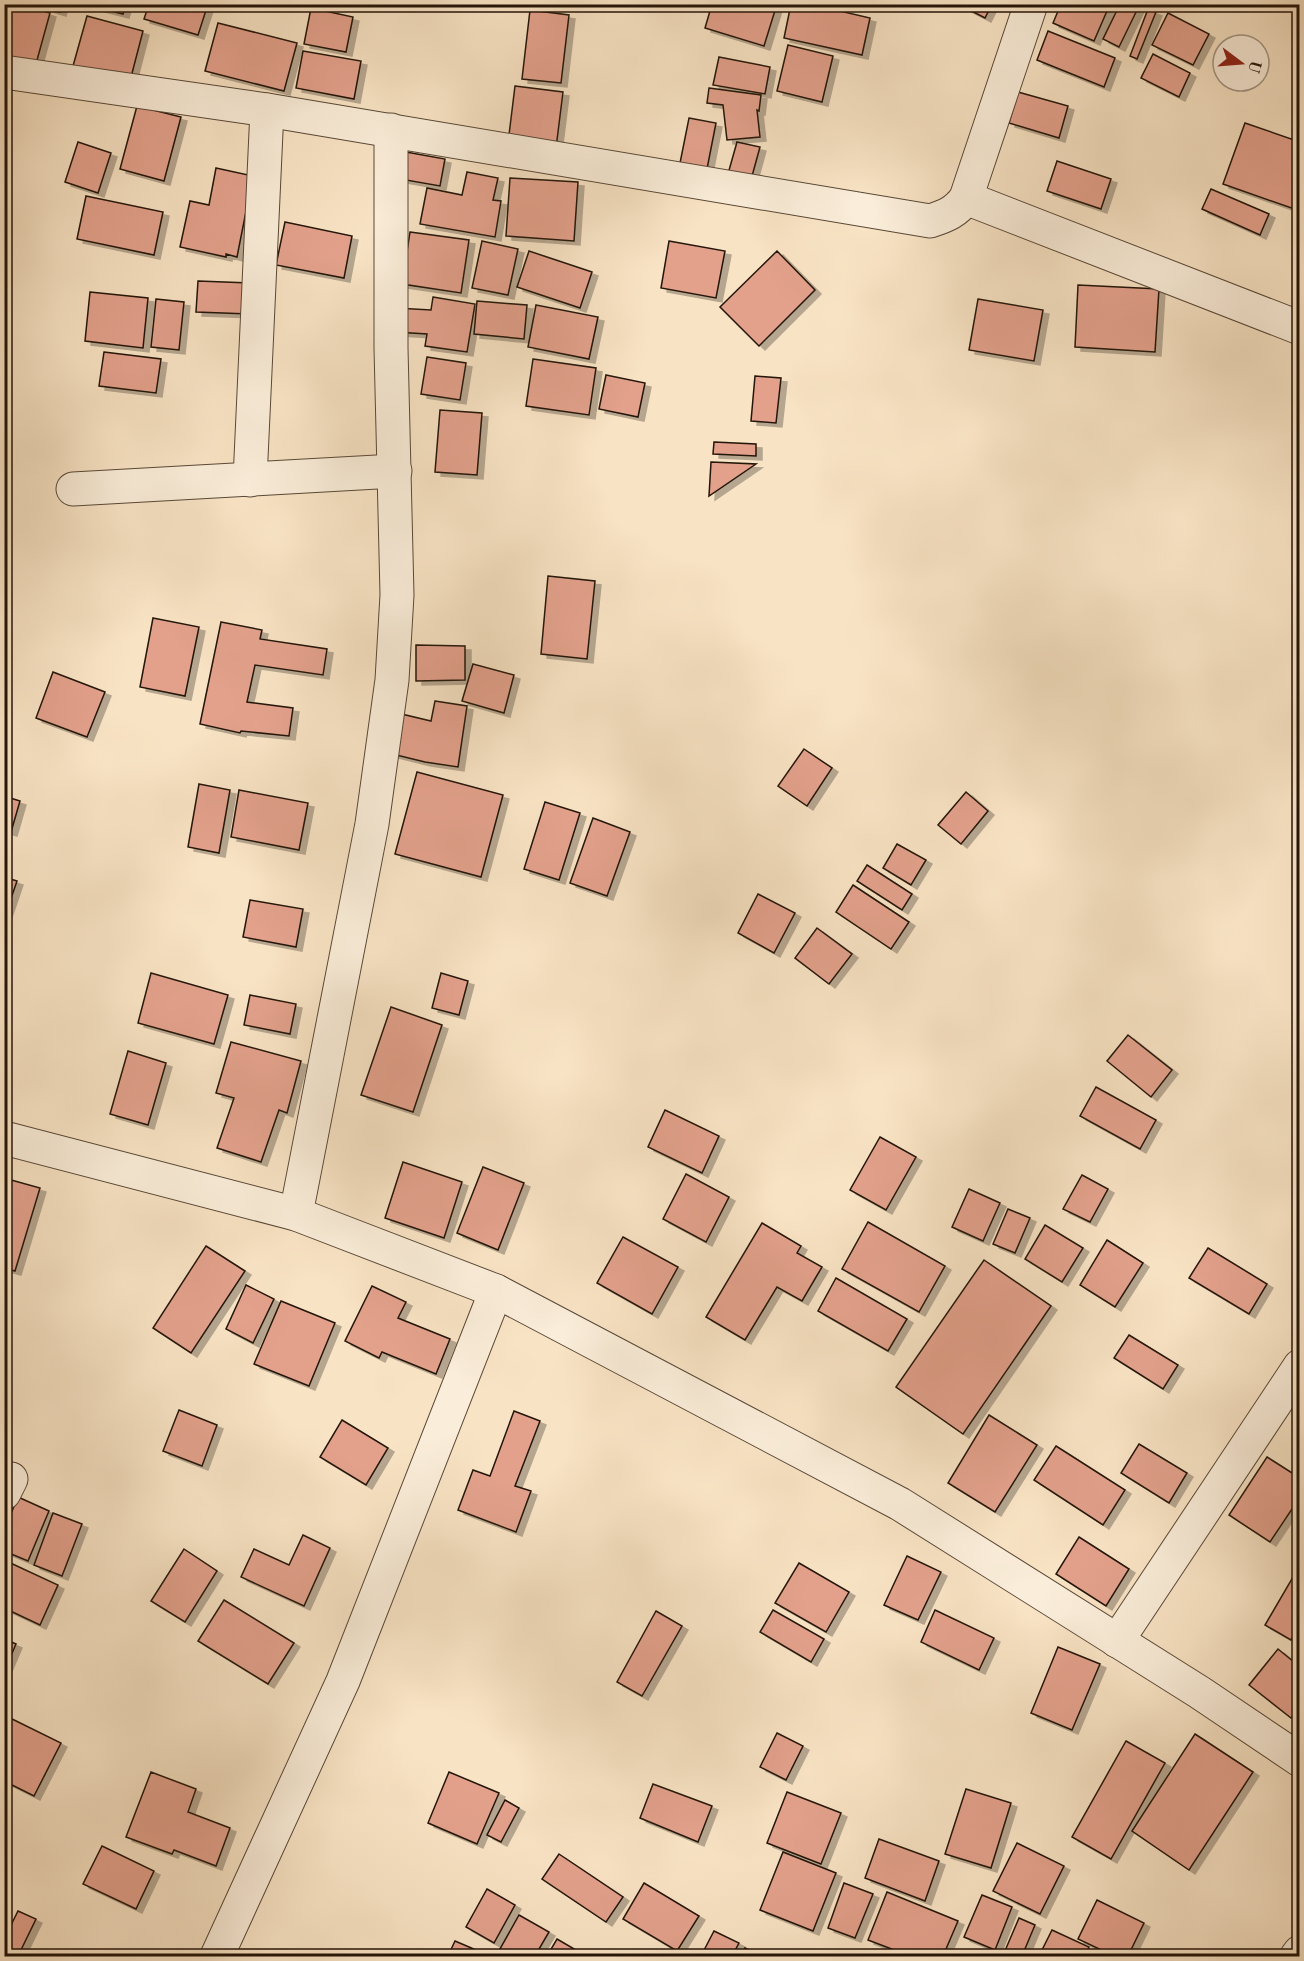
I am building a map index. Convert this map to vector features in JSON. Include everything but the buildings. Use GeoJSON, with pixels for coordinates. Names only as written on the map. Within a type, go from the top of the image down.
{"type":"FeatureCollection","features":[{"type":"Feature","properties":{"kind":"street"},"geometry":{"type":"LineString","coordinates":[[4,72],[267,110],[930,221],[958,209],[966,198],[1031,4]]}},
{"type":"Feature","properties":{"kind":"street"},"geometry":{"type":"LineString","coordinates":[[250,480],[267,110]]}},
{"type":"Feature","properties":{"kind":"street"},"geometry":{"type":"LineString","coordinates":[[296,1214],[372,824],[392,680],[397,595],[391,348],[391,130]]}},
{"type":"Feature","properties":{"kind":"street"},"geometry":{"type":"LineString","coordinates":[[966,198],[1299,328]]}},
{"type":"Feature","properties":{"kind":"street"},"geometry":{"type":"LineString","coordinates":[[73,489],[395,471]]}},
{"type":"Feature","properties":{"kind":"street"},"geometry":{"type":"LineString","coordinates":[[4,1138],[296,1214],[496,1291],[900,1504],[1199,1692],[1299,1760]]}},
{"type":"Feature","properties":{"kind":"street"},"geometry":{"type":"LineString","coordinates":[[217,1956],[343,1681],[496,1291]]}},
{"type":"Feature","properties":{"kind":"street"},"geometry":{"type":"LineString","coordinates":[[1117,1641],[1299,1366]]}},
{"type":"Feature","properties":{"kind":"street"},"geometry":{"type":"LineString","coordinates":[[1297,1956],[1299,1952]]}}]}
